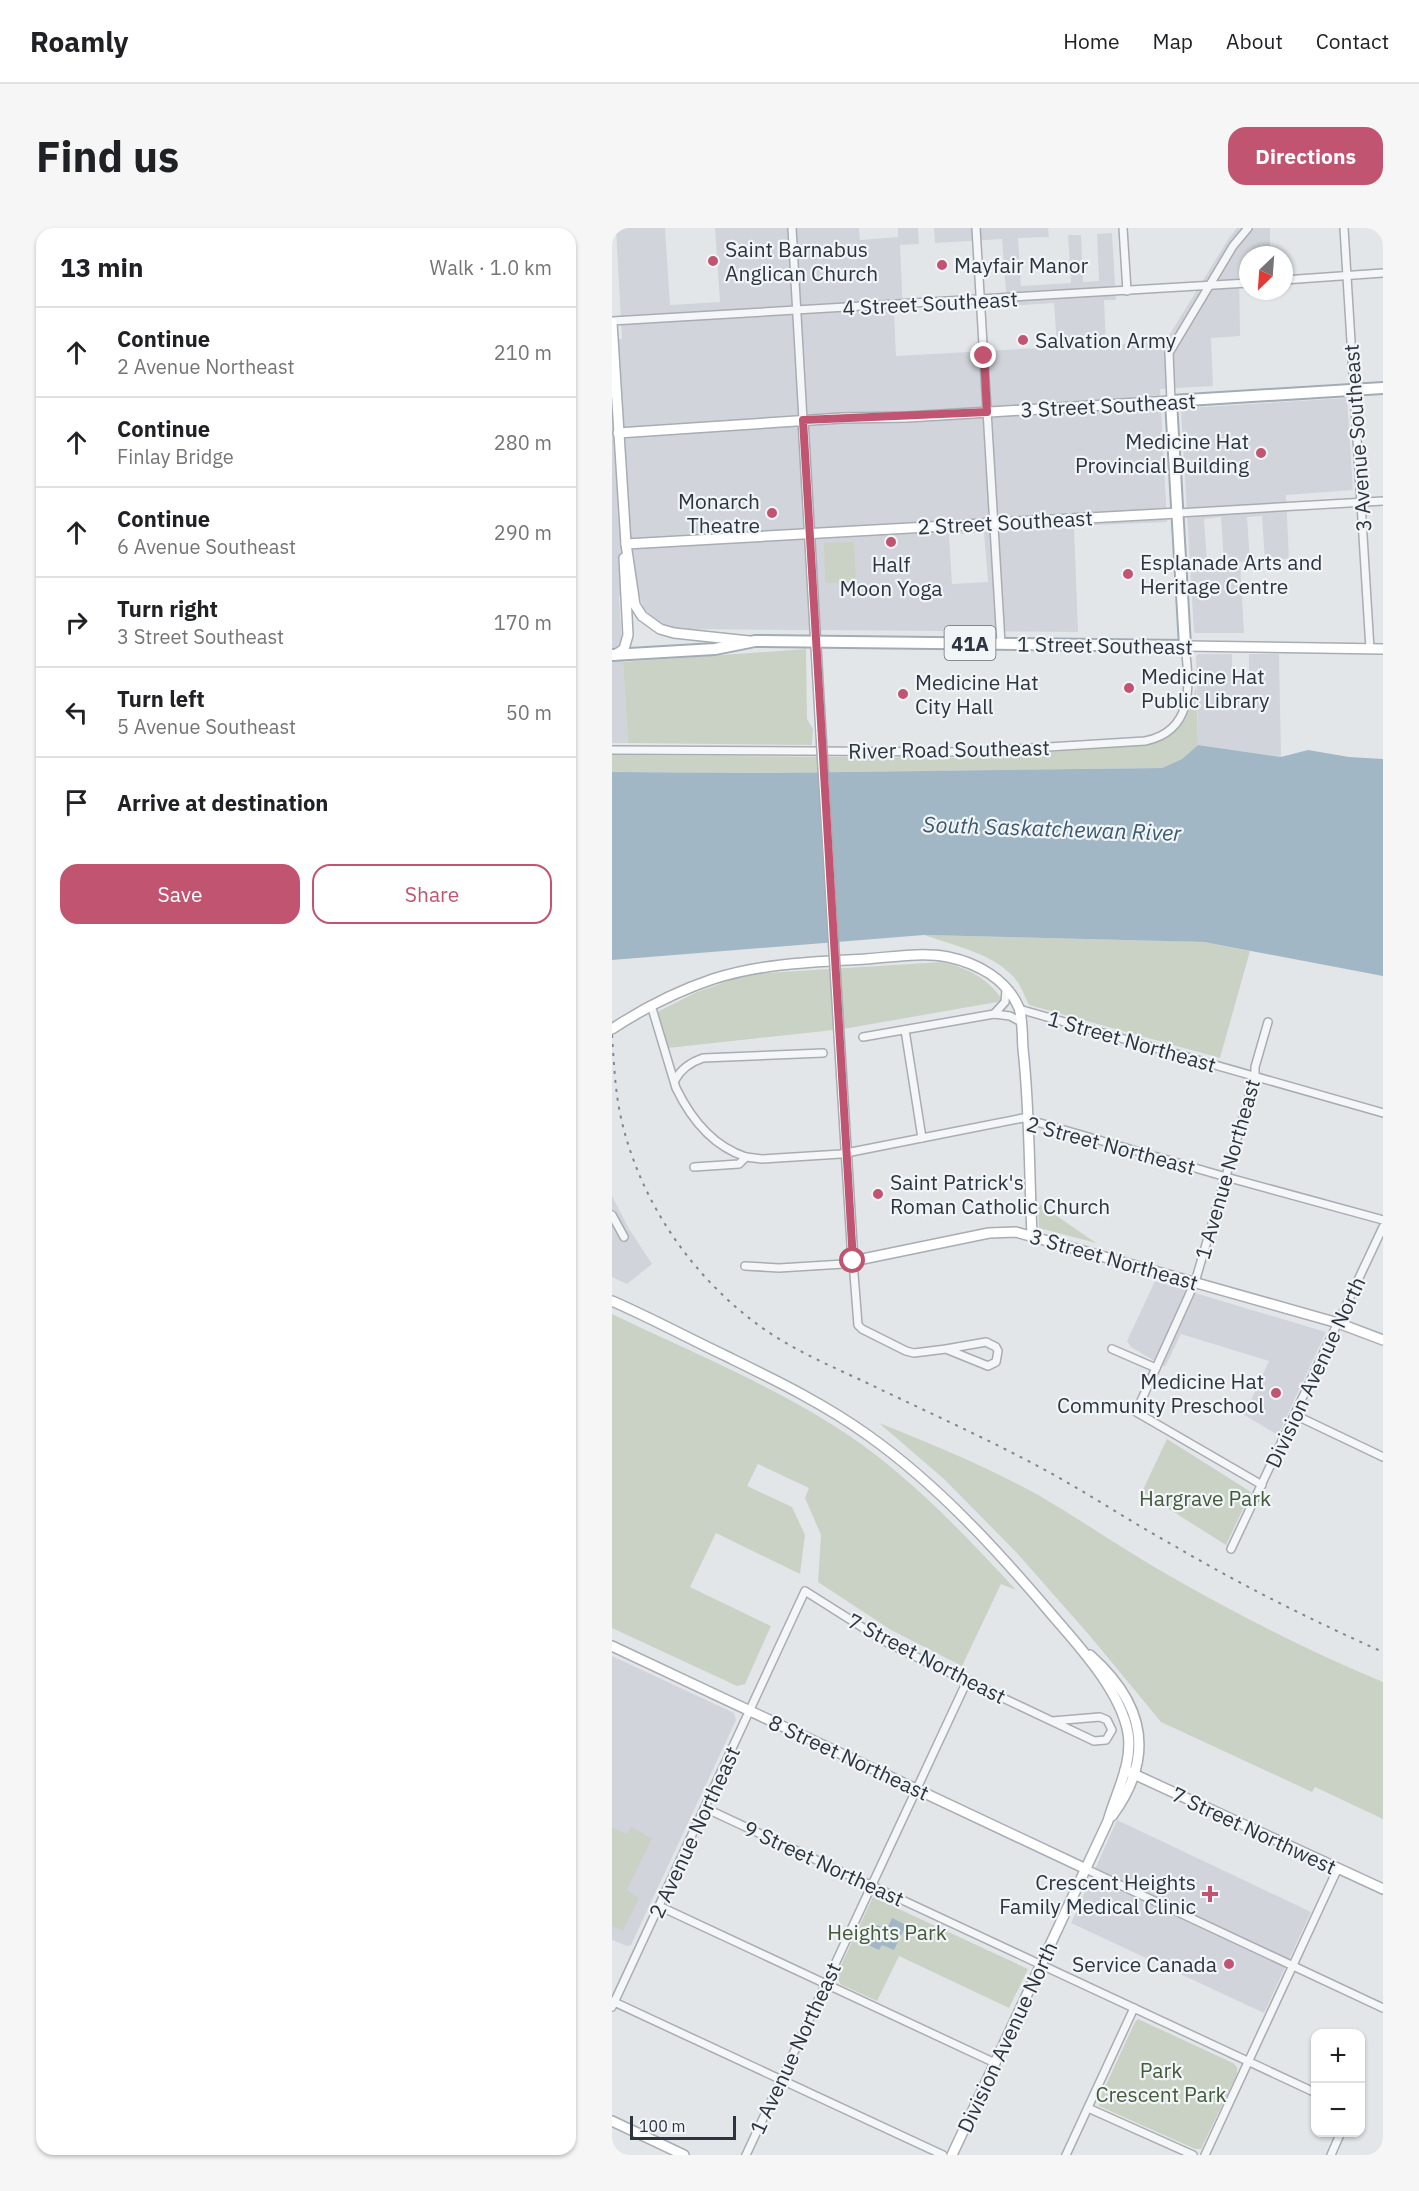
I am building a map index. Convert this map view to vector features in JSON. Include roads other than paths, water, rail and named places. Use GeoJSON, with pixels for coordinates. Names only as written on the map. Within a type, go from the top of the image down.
{"type":"FeatureCollection","features":[{"type":"Feature","properties":{"kind":"main road","name":"3 Street Southeast"},"geometry":{"type":"LineString","coordinates":[[1171,401],[1383,388]]}},
{"type":"Feature","properties":{"kind":"main road"},"geometry":{"type":"LineString","coordinates":[[1171,401],[1185,646]]}},
{"type":"Feature","properties":{"kind":"main road","name":"1 Street Southeast"},"geometry":{"type":"LineString","coordinates":[[613,655],[715,649],[755,641],[1185,646]]}},
{"type":"Feature","properties":{"kind":"street"},"geometry":{"type":"LineString","coordinates":[[792,228],[808,533],[858,1325],[914,1353],[986,1342],[996,1347],[998,1357],[996,1362],[988,1366],[946,1349]]}},
{"type":"Feature","properties":{"kind":"street"},"geometry":{"type":"LineString","coordinates":[[976,228],[1001,644]]}},
{"type":"Feature","properties":{"kind":"street"},"geometry":{"type":"LineString","coordinates":[[1123,228],[1127,291]]}},
{"type":"Feature","properties":{"kind":"street"},"geometry":{"type":"LineString","coordinates":[[1171,401],[1169,353],[1233,246],[1248,228]]}},
{"type":"Feature","properties":{"kind":"street","name":"3 Avenue Southeast"},"geometry":{"type":"LineString","coordinates":[[1344,228],[1370,649]]}},
{"type":"Feature","properties":{"kind":"street"},"geometry":{"type":"LineString","coordinates":[[1293,279],[1383,273]]}},
{"type":"Feature","properties":{"kind":"street","name":"4 Street Southeast"},"geometry":{"type":"LineString","coordinates":[[612,322],[1239,284]]}},
{"type":"Feature","properties":{"kind":"street"},"geometry":{"type":"LineString","coordinates":[[612,322],[626,544],[635,605],[651,624],[674,633],[755,641]]}},
{"type":"Feature","properties":{"kind":"street","name":"3 Street Southeast"},"geometry":{"type":"LineString","coordinates":[[618,433],[803,420],[1171,401]]}},
{"type":"Feature","properties":{"kind":"street","name":"2 Street Southeast"},"geometry":{"type":"LineString","coordinates":[[626,544],[1383,501]]}},
{"type":"Feature","properties":{"kind":"street"},"geometry":{"type":"LineString","coordinates":[[613,655],[624,649],[628,635],[623,562],[626,544]]}},
{"type":"Feature","properties":{"kind":"street","name":"1 Street Southeast"},"geometry":{"type":"LineString","coordinates":[[1185,646],[1383,649]]}},
{"type":"Feature","properties":{"kind":"street","name":"River Road Southeast"},"geometry":{"type":"LineString","coordinates":[[612,750],[969,752],[1145,741],[1155,739],[1174,727],[1184,710],[1187,701],[1188,674],[1185,646]]}},
{"type":"Feature","properties":{"kind":"street"},"geometry":{"type":"LineString","coordinates":[[612,1029],[651,1005],[696,985],[726,975],[759,968],[933,955],[960,960],[986,971],[1006,989],[1019,1009],[1028,1119],[1032,1235]]}},
{"type":"Feature","properties":{"kind":"street"},"geometry":{"type":"LineString","coordinates":[[994,1014],[1005,1002],[1006,989]]}},
{"type":"Feature","properties":{"kind":"street"},"geometry":{"type":"LineString","coordinates":[[651,1005],[679,1094],[705,1132],[720,1146],[746,1158]]}},
{"type":"Feature","properties":{"kind":"street","name":"1 Street Northeast"},"geometry":{"type":"LineString","coordinates":[[1019,1009],[1383,1113]]}},
{"type":"Feature","properties":{"kind":"street","name":"1 Street Northeast"},"geometry":{"type":"LineString","coordinates":[[863,1037],[994,1014],[1010,1016],[1021,1022]]}},
{"type":"Feature","properties":{"kind":"street","name":"1 Avenue Northeast"},"geometry":{"type":"LineString","coordinates":[[1262,1485],[1136,1412],[1195,1282],[1255,1077],[1255,1067],[1268,1022]]}},
{"type":"Feature","properties":{"kind":"street"},"geometry":{"type":"LineString","coordinates":[[905,1030],[922,1138]]}},
{"type":"Feature","properties":{"kind":"street"},"geometry":{"type":"LineString","coordinates":[[675,1080],[689,1064],[703,1058],[823,1053]]}},
{"type":"Feature","properties":{"kind":"street","name":"2 Street Northeast"},"geometry":{"type":"LineString","coordinates":[[694,1167],[739,1164],[746,1158],[847,1153],[1023,1118],[1383,1220]]}},
{"type":"Feature","properties":{"kind":"street"},"geometry":{"type":"LineString","coordinates":[[612,1215],[624,1237]]}},
{"type":"Feature","properties":{"kind":"street","name":"Division Avenue North"},"geometry":{"type":"LineString","coordinates":[[1232,1550],[1383,1227]]}},
{"type":"Feature","properties":{"kind":"street","name":"3 Street Northeast"},"geometry":{"type":"LineString","coordinates":[[745,1266],[779,1268],[844,1264],[1005,1231],[1032,1235],[1338,1323],[1383,1340]]}},
{"type":"Feature","properties":{"kind":"street"},"geometry":{"type":"LineString","coordinates":[[612,1300],[763,1374],[824,1407],[870,1436],[915,1472],[977,1532],[1029,1587],[1078,1646]]}},
{"type":"Feature","properties":{"kind":"street"},"geometry":{"type":"LineString","coordinates":[[1112,1349],[1156,1368]]}},
{"type":"Feature","properties":{"kind":"street"},"geometry":{"type":"LineString","coordinates":[[1294,1415],[1383,1457]]}},
{"type":"Feature","properties":{"kind":"street","name":"7 Street Northeast"},"geometry":{"type":"LineString","coordinates":[[806,1592],[884,1641],[967,1681],[1052,1721],[1098,1742],[1109,1737],[1112,1730],[1107,1720],[1100,1717],[1052,1721]]}},
{"type":"Feature","properties":{"kind":"street","name":"2 Avenue Northeast"},"geometry":{"type":"LineString","coordinates":[[613,2003],[806,1592]]}},
{"type":"Feature","properties":{"kind":"street","name":"8 Street Northeast"},"geometry":{"type":"LineString","coordinates":[[612,1646],[1086,1869]]}},
{"type":"Feature","properties":{"kind":"street","name":"Division Avenue North"},"geometry":{"type":"LineString","coordinates":[[1078,1646],[1118,1704],[1126,1726],[1130,1772]]}},
{"type":"Feature","properties":{"kind":"street","name":"Division Avenue North"},"geometry":{"type":"LineString","coordinates":[[952,2155],[1108,1821],[1122,1803],[1130,1772],[1139,1751],[1138,1727],[1126,1697],[1107,1672],[1078,1646]]}},
{"type":"Feature","properties":{"kind":"street","name":"1 Avenue Northeast"},"geometry":{"type":"LineString","coordinates":[[746,2155],[967,1681]]}},
{"type":"Feature","properties":{"kind":"street","name":"7 Street Northwest"},"geometry":{"type":"LineString","coordinates":[[1130,1772],[1383,1889]]}},
{"type":"Feature","properties":{"kind":"street","name":"9 Street Northeast"},"geometry":{"type":"LineString","coordinates":[[705,1808],[1311,2091]]}},
{"type":"Feature","properties":{"kind":"street"},"geometry":{"type":"LineString","coordinates":[[1205,2155],[1338,1868]]}},
{"type":"Feature","properties":{"kind":"street"},"geometry":{"type":"LineString","coordinates":[[1086,1869],[1383,2008]]}},
{"type":"Feature","properties":{"kind":"street"},"geometry":{"type":"LineString","coordinates":[[659,1906],[995,2063]]}},
{"type":"Feature","properties":{"kind":"street"},"geometry":{"type":"LineString","coordinates":[[613,2003],[943,2155]]}},
{"type":"Feature","properties":{"kind":"street"},"geometry":{"type":"LineString","coordinates":[[1066,2155],[1134,2008]]}},
{"type":"Feature","properties":{"kind":"street"},"geometry":{"type":"LineString","coordinates":[[1088,2108],[1193,2155]]}},
{"type":"Feature","properties":{"kind":"street"},"geometry":{"type":"LineString","coordinates":[[612,2121],[684,2155]]}},
{"type":"Feature","properties":{"kind":"street"},"geometry":{"type":"LineString","coordinates":[[1331,2155],[1339,2137]]}},
{"type":"Feature","properties":{"kind":"water","name":"South Saskatchewan River"},"geometry":{"type":"Polygon","coordinates":[[[1198,745],[1281,757],[1308,750],[1349,757],[1383,759],[1383,976],[1204,942],[924,935],[612,960],[612,772],[768,773],[1162,768],[1182,759],[1198,745]]]}},
{"type":"Feature","properties":{"kind":"water"},"geometry":{"type":"Polygon","coordinates":[[[892,1918],[906,1925],[894,1950],[882,1945],[879,1950],[868,1945],[877,1925],[887,1929],[892,1918]]]}},
{"type":"Feature","properties":{"kind":"railway"},"geometry":{"type":"LineString","coordinates":[[612,1035],[621,1118],[641,1179],[655,1208],[691,1261],[736,1307],[761,1327],[798,1350],[1032,1463],[1224,1574],[1303,1615],[1383,1652]]}},
{"type":"Feature","properties":{"kind":"place","name":"Saint Barnabus Anglican Church"},"geometry":{"type":"Point","coordinates":[713,261]}},
{"type":"Feature","properties":{"kind":"place","name":"Mayfair Manor"},"geometry":{"type":"Point","coordinates":[942,265]}},
{"type":"Feature","properties":{"kind":"place","name":"Salvation Army"},"geometry":{"type":"Point","coordinates":[1023,340]}},
{"type":"Feature","properties":{"kind":"place","name":"Medicine Hat Provincial Building"},"geometry":{"type":"Point","coordinates":[1261,453]}},
{"type":"Feature","properties":{"kind":"place","name":"Monarch Theatre"},"geometry":{"type":"Point","coordinates":[772,513]}},
{"type":"Feature","properties":{"kind":"place","name":"Half Moon Yoga"},"geometry":{"type":"Point","coordinates":[891,542]}},
{"type":"Feature","properties":{"kind":"place","name":"Esplanade Arts and Heritage Centre"},"geometry":{"type":"Point","coordinates":[1128,574]}},
{"type":"Feature","properties":{"kind":"place","name":"Medicine Hat Public Library"},"geometry":{"type":"Point","coordinates":[1129,688]}},
{"type":"Feature","properties":{"kind":"place","name":"Medicine Hat City Hall"},"geometry":{"type":"Point","coordinates":[903,694]}},
{"type":"Feature","properties":{"kind":"place","name":"Saint Patrick's Roman Catholic Church"},"geometry":{"type":"Point","coordinates":[878,1194]}},
{"type":"Feature","properties":{"kind":"place","name":"Medicine Hat Community Preschool"},"geometry":{"type":"Point","coordinates":[1276,1393]}},
{"type":"Feature","properties":{"kind":"place","name":"Crescent Heights Family Medical Clinic"},"geometry":{"type":"Point","coordinates":[1210,1894]}},
{"type":"Feature","properties":{"kind":"place","name":"Service Canada"},"geometry":{"type":"Point","coordinates":[1229,1964]}},
{"type":"Feature","properties":{"kind":"park label","name":"Hargrave Park"},"geometry":{"type":"Point","coordinates":[1205,1498]}},
{"type":"Feature","properties":{"kind":"park label","name":"Heights Park"},"geometry":{"type":"Point","coordinates":[887,1932]}},
{"type":"Feature","properties":{"kind":"park label","name":"Park Crescent Park"},"geometry":{"type":"Point","coordinates":[1161,2082]}}]}
